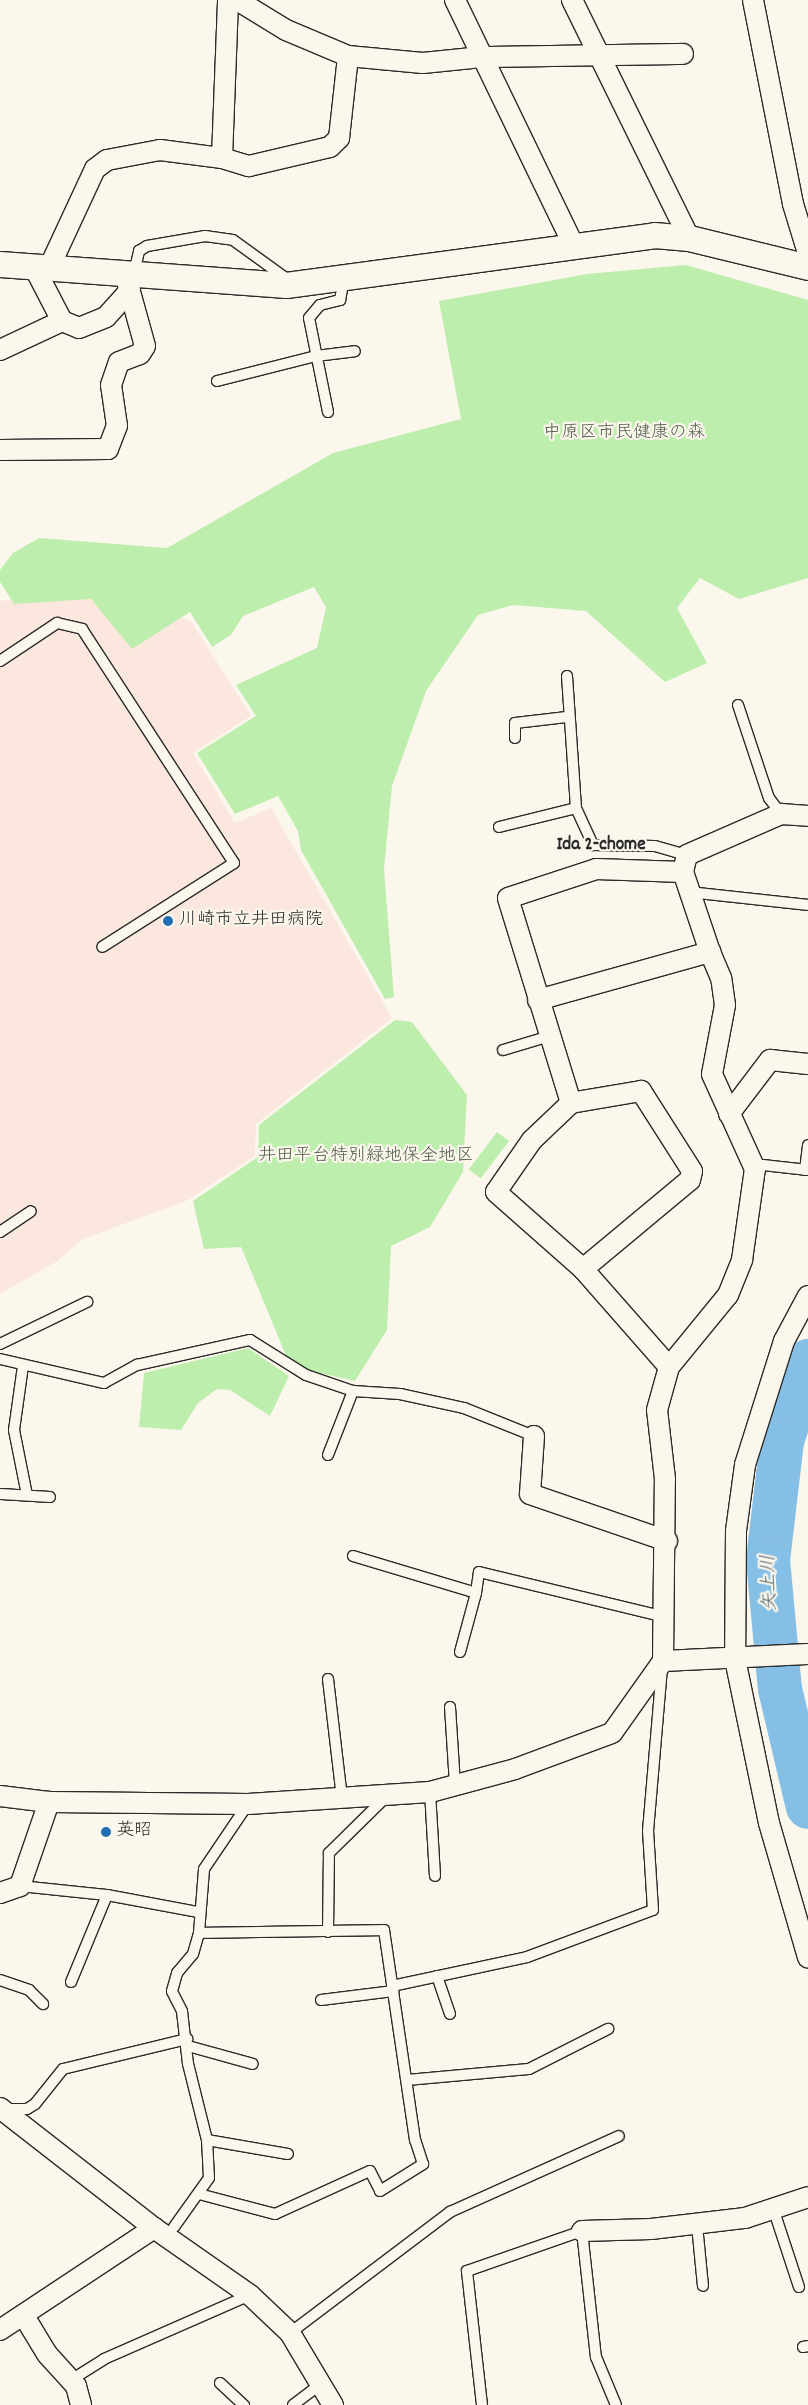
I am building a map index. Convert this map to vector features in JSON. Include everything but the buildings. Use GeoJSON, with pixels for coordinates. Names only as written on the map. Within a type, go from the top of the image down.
{"type":"FeatureCollection","features":[{"type":"Feature","properties":{"kind":"street"},"geometry":{"type":"LineString","coordinates":[[222,158],[228,0]]}},
{"type":"Feature","properties":{"kind":"street"},"geometry":{"type":"LineString","coordinates":[[237,0],[286,30],[348,56],[423,63],[482,57],[683,54]]}},
{"type":"Feature","properties":{"kind":"street"},"geometry":{"type":"LineString","coordinates":[[455,0],[573,244]]}},
{"type":"Feature","properties":{"kind":"street"},"geometry":{"type":"LineString","coordinates":[[572,0],[689,238]]}},
{"type":"Feature","properties":{"kind":"street"},"geometry":{"type":"LineString","coordinates":[[753,0],[793,204],[808,253]]}},
{"type":"Feature","properties":{"kind":"street"},"geometry":{"type":"LineString","coordinates":[[130,279],[106,317],[90,326],[79,328],[62,321],[42,267],[95,169],[107,160],[160,150],[222,158],[248,166],[330,147],[338,138],[348,56]]}},
{"type":"Feature","properties":{"kind":"street"},"geometry":{"type":"LineString","coordinates":[[0,264],[42,267],[130,279],[293,284],[344,279],[573,244],[654,235],[689,238],[808,267]]}},
{"type":"Feature","properties":{"kind":"street"},"geometry":{"type":"LineString","coordinates":[[0,450],[108,448],[116,426],[111,385],[119,362],[140,354],[145,346],[130,279]]}},
{"type":"Feature","properties":{"kind":"street"},"geometry":{"type":"LineString","coordinates":[[0,350],[62,321]]}},
{"type":"Feature","properties":{"kind":"street"},"geometry":{"type":"LineString","coordinates":[[571,1103],[508,898],[596,869],[685,863],[781,814],[808,816]]}},
{"type":"Feature","properties":{"kind":"street"},"geometry":{"type":"LineString","coordinates":[[0,1796],[49,1802],[248,1804],[430,1792],[515,1769],[612,1733],[663,1661],[666,1617],[667,1541],[657,1410],[669,1367],[728,1295],[742,1260],[755,1169],[712,1074],[725,1005],[721,978],[710,952],[690,892],[685,863]]}},
{"type":"Feature","properties":{"kind":"street"},"geometry":{"type":"LineString","coordinates":[[538,1000],[710,952]]}},
{"type":"Feature","properties":{"kind":"street"},"geometry":{"type":"LineString","coordinates":[[729,1114],[770,1060],[808,1064]]}},
{"type":"Feature","properties":{"kind":"street"},"geometry":{"type":"LineString","coordinates":[[583,1269],[690,1180],[692,1171],[642,1091],[571,1103],[532,1140],[496,1192],[583,1269],[669,1367]]}},
{"type":"Feature","properties":{"kind":"street"},"geometry":{"type":"LineString","coordinates":[[808,1296],[784,1341],[745,1465],[736,1532],[735,1659],[768,1823],[808,1957]]}},
{"type":"Feature","properties":{"kind":"street"},"geometry":{"type":"LineString","coordinates":[[534,1436],[530,1494],[667,1541]]}},
{"type":"Feature","properties":{"kind":"street"},"geometry":{"type":"LineString","coordinates":[[663,1661],[808,1654]]}},
{"type":"Feature","properties":{"kind":"street"},"geometry":{"type":"LineString","coordinates":[[0,1893],[20,1886],[49,1802]]}},
{"type":"Feature","properties":{"kind":"street"},"geometry":{"type":"LineString","coordinates":[[1,2108],[154,2228],[250,2295],[290,2333],[322,2383],[333,2405]]}},
{"type":"Feature","properties":{"kind":"street"},"geometry":{"type":"LineString","coordinates":[[582,2231],[697,2225],[774,2211],[808,2197]]}},
{"type":"Feature","properties":{"kind":"street"},"geometry":{"type":"LineString","coordinates":[[0,2330],[24,2316],[154,2228]]}},
{"type":"Feature","properties":{"kind":"street"},"geometry":{"type":"LineString","coordinates":[[24,2316],[47,2354],[71,2380],[80,2405]]}},
{"type":"Feature","properties":{"kind":"lane"},"geometry":{"type":"LineString","coordinates":[[130,279],[139,252],[147,246],[205,236],[232,240],[293,284]]}},
{"type":"Feature","properties":{"kind":"lane"},"geometry":{"type":"LineString","coordinates":[[328,412],[309,318],[320,305],[340,300],[344,279]]}},
{"type":"Feature","properties":{"kind":"lane"},"geometry":{"type":"LineString","coordinates":[[217,381],[316,356],[355,351]]}},
{"type":"Feature","properties":{"kind":"lane"},"geometry":{"type":"LineString","coordinates":[[0,661],[56,623],[82,629],[234,863],[102,947]]}},
{"type":"Feature","properties":{"kind":"lane"},"geometry":{"type":"LineString","coordinates":[[567,676],[567,717],[576,808],[593,845],[655,846],[685,863]]}},
{"type":"Feature","properties":{"kind":"lane"},"geometry":{"type":"LineString","coordinates":[[738,705],[768,798],[781,814]]}},
{"type":"Feature","properties":{"kind":"lane"},"geometry":{"type":"LineString","coordinates":[[514,738],[515,723],[567,717]]}},
{"type":"Feature","properties":{"kind":"lane"},"geometry":{"type":"LineString","coordinates":[[499,827],[576,808]]}},
{"type":"Feature","properties":{"kind":"lane"},"geometry":{"type":"LineString","coordinates":[[690,892],[808,904]]}},
{"type":"Feature","properties":{"kind":"lane"},"geometry":{"type":"LineString","coordinates":[[502,1050],[550,1036]]}},
{"type":"Feature","properties":{"kind":"lane"},"geometry":{"type":"LineString","coordinates":[[755,1169],[763,1164],[806,1170],[808,1145]]}},
{"type":"Feature","properties":{"kind":"lane"},"geometry":{"type":"LineString","coordinates":[[0,1232],[31,1211]]}},
{"type":"Feature","properties":{"kind":"lane"},"geometry":{"type":"LineString","coordinates":[[0,1344],[87,1302]]}},
{"type":"Feature","properties":{"kind":"lane"},"geometry":{"type":"LineString","coordinates":[[0,1359],[23,1366],[104,1382],[137,1365],[250,1340],[306,1375],[352,1391],[400,1394],[464,1408],[534,1436]]}},
{"type":"Feature","properties":{"kind":"lane"},"geometry":{"type":"LineString","coordinates":[[23,1366],[14,1430],[28,1495]]}},
{"type":"Feature","properties":{"kind":"lane"},"geometry":{"type":"LineString","coordinates":[[328,1455],[352,1391]]}},
{"type":"Feature","properties":{"kind":"lane"},"geometry":{"type":"LineString","coordinates":[[0,1494],[50,1497]]}},
{"type":"Feature","properties":{"kind":"lane"},"geometry":{"type":"LineString","coordinates":[[353,1556],[476,1594]]}},
{"type":"Feature","properties":{"kind":"lane"},"geometry":{"type":"LineString","coordinates":[[460,1652],[476,1594],[479,1572],[666,1617]]}},
{"type":"Feature","properties":{"kind":"lane"},"geometry":{"type":"LineString","coordinates":[[321,2000],[392,1989],[437,1976],[527,1957],[653,1910],[648,1831],[663,1661]]}},
{"type":"Feature","properties":{"kind":"lane"},"geometry":{"type":"LineString","coordinates":[[328,1679],[342,1798]]}},
{"type":"Feature","properties":{"kind":"lane"},"geometry":{"type":"LineString","coordinates":[[450,1707],[455,1785]]}},
{"type":"Feature","properties":{"kind":"lane"},"geometry":{"type":"LineString","coordinates":[[430,1792],[435,1876]]}},
{"type":"Feature","properties":{"kind":"lane"},"geometry":{"type":"LineString","coordinates":[[328,1932],[329,1853],[389,1795]]}},
{"type":"Feature","properties":{"kind":"lane"},"geometry":{"type":"LineString","coordinates":[[174,2227],[200,2194],[209,2178],[207,2140],[182,2011],[172,1991],[199,1933],[198,1912],[204,1869],[248,1804]]}},
{"type":"Feature","properties":{"kind":"lane"},"geometry":{"type":"LineString","coordinates":[[20,1886],[107,1895],[198,1912]]}},
{"type":"Feature","properties":{"kind":"lane"},"geometry":{"type":"LineString","coordinates":[[70,1982],[107,1895]]}},
{"type":"Feature","properties":{"kind":"lane"},"geometry":{"type":"LineString","coordinates":[[199,1933],[384,1930],[415,2140],[423,2164],[380,2191],[370,2171],[275,2214],[200,2194]]}},
{"type":"Feature","properties":{"kind":"lane"},"geometry":{"type":"LineString","coordinates":[[437,1976],[450,2014]]}},
{"type":"Feature","properties":{"kind":"lane"},"geometry":{"type":"LineString","coordinates":[[0,1980],[29,1990],[43,2004]]}},
{"type":"Feature","properties":{"kind":"lane"},"geometry":{"type":"LineString","coordinates":[[407,2080],[530,2069],[608,2029]]}},
{"type":"Feature","properties":{"kind":"lane"},"geometry":{"type":"LineString","coordinates":[[1,2108],[27,2110],[36,2104],[63,2069],[187,2043],[253,2064]]}},
{"type":"Feature","properties":{"kind":"lane"},"geometry":{"type":"LineString","coordinates":[[290,2333],[450,2212],[619,2136]]}},
{"type":"Feature","properties":{"kind":"lane"},"geometry":{"type":"LineString","coordinates":[[207,2140],[288,2154]]}},
{"type":"Feature","properties":{"kind":"lane"},"geometry":{"type":"LineString","coordinates":[[774,2211],[799,2287]]}},
{"type":"Feature","properties":{"kind":"lane"},"geometry":{"type":"LineString","coordinates":[[697,2225],[704,2286]]}},
{"type":"Feature","properties":{"kind":"lane"},"geometry":{"type":"LineString","coordinates":[[482,2405],[467,2271],[582,2231],[596,2357],[616,2405]]}},
{"type":"Feature","properties":{"kind":"lane"},"geometry":{"type":"LineString","coordinates":[[71,2380],[104,2359],[250,2295]]}},
{"type":"Feature","properties":{"kind":"lane"},"geometry":{"type":"LineString","coordinates":[[220,2383],[244,2405]]}},
{"type":"Feature","properties":{"kind":"lane"},"geometry":{"type":"LineString","coordinates":[[292,2405],[322,2383]]}},
{"type":"Feature","properties":{"kind":"shaded area","name":"川崎市立井田病院"},"geometry":{"type":"Polygon","coordinates":[[[91,589],[191,621],[251,716],[193,753],[235,823],[271,808],[392,1018],[256,1124],[255,1156],[186,1201],[83,1239],[56,1262],[0,1294],[0,601],[91,589]]]}},
{"type":"Feature","properties":{"kind":"green space","name":"中原区市民健康の森"},"geometry":{"type":"Polygon","coordinates":[[[686,265],[808,300],[808,578],[739,599],[700,578],[677,608],[707,663],[665,682],[586,611],[513,605],[478,615],[426,691],[392,786],[384,869],[394,997],[385,999],[301,850],[298,831],[278,796],[235,814],[197,753],[256,716],[236,685],[317,648],[326,607],[314,587],[243,616],[231,635],[212,647],[190,612],[132,649],[91,599],[14,604],[0,582],[0,570],[13,553],[39,538],[167,548],[333,453],[461,419],[439,301],[587,274],[686,265]]]}},
{"type":"Feature","properties":{"kind":"green space","name":"井田平台特別緑地保全地区"},"geometry":{"type":"Polygon","coordinates":[[[395,1020],[412,1022],[467,1095],[463,1172],[430,1227],[391,1246],[387,1330],[355,1381],[307,1370],[287,1358],[241,1247],[204,1249],[193,1201],[258,1157],[259,1125],[395,1020]]]}},
{"type":"Feature","properties":{"kind":"green space"},"geometry":{"type":"Polygon","coordinates":[[[497,1132],[509,1141],[481,1179],[469,1170],[497,1132]]]}},
{"type":"Feature","properties":{"kind":"green space"},"geometry":{"type":"Polygon","coordinates":[[[248,1348],[289,1376],[270,1416],[230,1390],[217,1389],[198,1403],[181,1430],[139,1427],[144,1373],[248,1348]]]}},
{"type":"Feature","properties":{"kind":"waterway","name":"矢上川"},"geometry":{"type":"LineString","coordinates":[[808,1361],[782,1441],[768,1560],[780,1689],[808,1807]]}},
{"type":"Feature","properties":{"kind":"place","name":"川崎市立井田病院"},"geometry":{"type":"Point","coordinates":[168,921]}},
{"type":"Feature","properties":{"kind":"place","name":"英昭"},"geometry":{"type":"Point","coordinates":[106,1832]}},
{"type":"Feature","properties":{"kind":"district","name":"Ida 2-chome"},"geometry":{"type":"Point","coordinates":[601,846]}}]}
